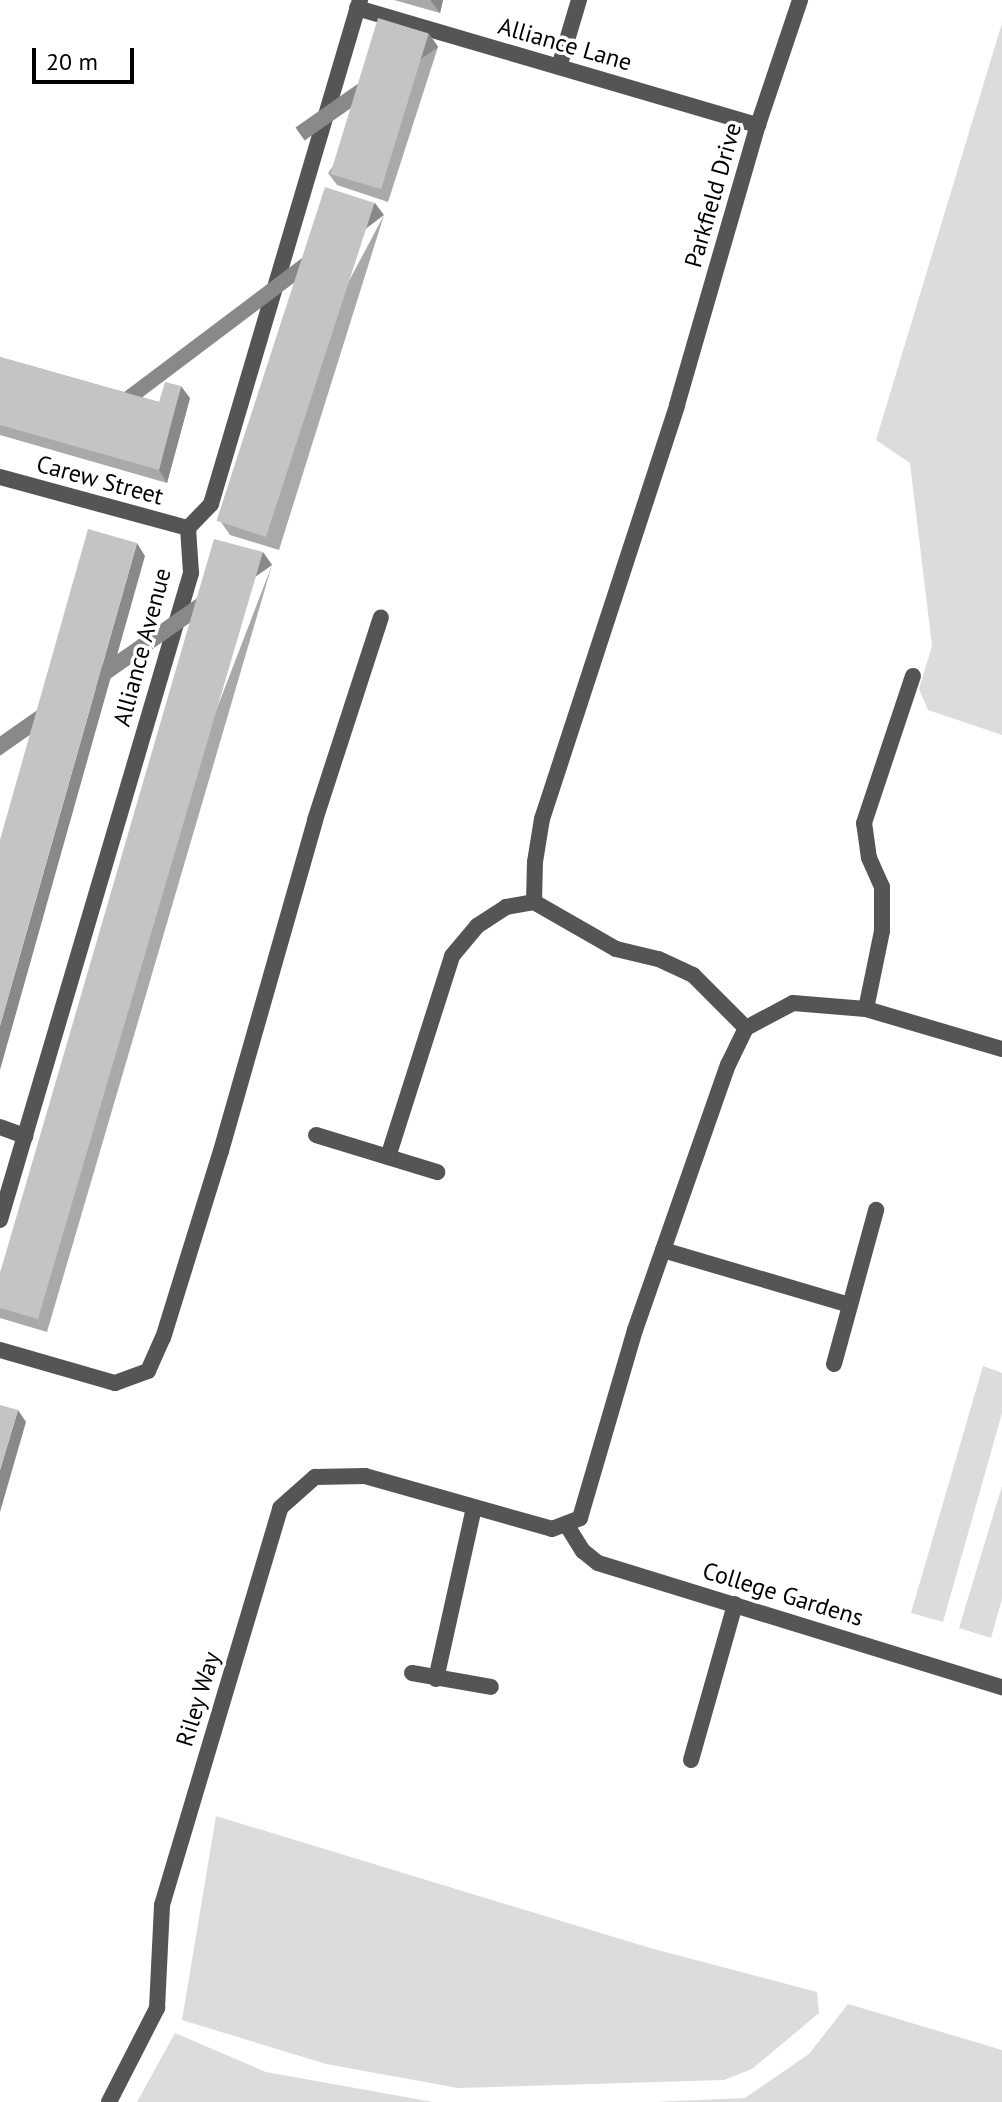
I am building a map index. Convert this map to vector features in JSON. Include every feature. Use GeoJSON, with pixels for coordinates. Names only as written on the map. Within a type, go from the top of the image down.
{"type":"FeatureCollection","features":[{"type":"Feature","properties":{"kind":"street"},"geometry":{"type":"LineString","coordinates":[[559,67],[579,0]]}},
{"type":"Feature","properties":{"kind":"street","name":"Parkfield Drive"},"geometry":{"type":"LineString","coordinates":[[534,902],[542,819],[677,405],[758,125],[800,0]]}},
{"type":"Feature","properties":{"kind":"street"},"geometry":{"type":"LineString","coordinates":[[188,528],[211,504],[358,4]]}},
{"type":"Feature","properties":{"kind":"street","name":"Alliance Lane"},"geometry":{"type":"LineString","coordinates":[[358,4],[758,125]]}},
{"type":"Feature","properties":{"kind":"street","name":"Carew Street"},"geometry":{"type":"LineString","coordinates":[[0,477],[188,528]]}},
{"type":"Feature","properties":{"kind":"street","name":"Alliance Avenue"},"geometry":{"type":"LineString","coordinates":[[0,1220],[191,573],[188,528]]}},
{"type":"Feature","properties":{"kind":"street"},"geometry":{"type":"LineString","coordinates":[[0,1350],[115,1383],[148,1371],[163,1338],[217,1165],[315,820],[381,617]]}},
{"type":"Feature","properties":{"kind":"street"},"geometry":{"type":"LineString","coordinates":[[866,1009],[882,931],[882,887],[869,858],[864,823],[913,676]]}},
{"type":"Feature","properties":{"kind":"street"},"geometry":{"type":"LineString","coordinates":[[388,1157],[452,956],[477,926],[506,907],[534,902],[616,949],[658,959],[693,975],[746,1028]]}},
{"type":"Feature","properties":{"kind":"street"},"geometry":{"type":"LineString","coordinates":[[566,1524],[580,1518],[635,1330],[728,1065],[746,1028],[793,1003],[866,1009],[1002,1049]]}},
{"type":"Feature","properties":{"kind":"street"},"geometry":{"type":"LineString","coordinates":[[0,1127],[25,1136]]}},
{"type":"Feature","properties":{"kind":"street"},"geometry":{"type":"LineString","coordinates":[[316,1135],[437,1172]]}},
{"type":"Feature","properties":{"kind":"street"},"geometry":{"type":"LineString","coordinates":[[834,1364],[876,1210]]}},
{"type":"Feature","properties":{"kind":"street"},"geometry":{"type":"LineString","coordinates":[[663,1250],[850,1305]]}},
{"type":"Feature","properties":{"kind":"street","name":"Riley Way"},"geometry":{"type":"LineString","coordinates":[[109,2102],[157,2008],[162,1905],[280,1508],[315,1477],[365,1476],[552,1529],[566,1524]]}},
{"type":"Feature","properties":{"kind":"street"},"geometry":{"type":"LineString","coordinates":[[436,1679],[474,1507]]}},
{"type":"Feature","properties":{"kind":"street","name":"College Gardens"},"geometry":{"type":"LineString","coordinates":[[566,1524],[583,1551],[598,1563],[1002,1687]]}},
{"type":"Feature","properties":{"kind":"street"},"geometry":{"type":"LineString","coordinates":[[691,1760],[735,1604]]}},
{"type":"Feature","properties":{"kind":"street"},"geometry":{"type":"LineString","coordinates":[[412,1673],[491,1687]]}},
{"type":"Feature","properties":{"kind":"shaded area"},"geometry":{"type":"Polygon","coordinates":[[[1002,23],[1002,735],[928,710],[919,689],[932,646],[910,463],[876,440],[1002,23]]]}},
{"type":"Feature","properties":{"kind":"shaded area"},"geometry":{"type":"Polygon","coordinates":[[[983,1366],[1002,1373],[1002,1413],[943,1622],[911,1613],[983,1366]]]}},
{"type":"Feature","properties":{"kind":"shaded area"},"geometry":{"type":"Polygon","coordinates":[[[1002,1486],[1002,1599],[991,1638],[959,1628],[1002,1486]]]}},
{"type":"Feature","properties":{"kind":"shaded area"},"geometry":{"type":"Polygon","coordinates":[[[216,1816],[650,1948],[817,1992],[819,2013],[752,2069],[724,2080],[458,2088],[326,2064],[182,2020],[216,1816]]]}},
{"type":"Feature","properties":{"kind":"shaded area"},"geometry":{"type":"Polygon","coordinates":[[[848,2004],[1002,2050],[1002,2102],[654,2102],[745,2098],[809,2054],[848,2004]]]}},
{"type":"Feature","properties":{"kind":"shaded area"},"geometry":{"type":"Polygon","coordinates":[[[175,2033],[266,2072],[433,2102],[137,2102],[175,2033]]]}},
{"type":"Feature","properties":{"kind":"building"},"geometry":{"type":"Polygon","coordinates":[[[378,18],[429,33],[381,189],[330,174],[378,18]]]}},
{"type":"Feature","properties":{"kind":"building"},"geometry":{"type":"Polygon","coordinates":[[[325,187],[374,203],[266,537],[217,521],[325,187]]]}},
{"type":"Feature","properties":{"kind":"building"},"geometry":{"type":"Polygon","coordinates":[[[0,357],[159,402],[165,382],[181,386],[159,470],[0,425],[0,357]]]}},
{"type":"Feature","properties":{"kind":"building"},"geometry":{"type":"Polygon","coordinates":[[[88,529],[137,543],[0,1026],[0,840],[88,529]]]}},
{"type":"Feature","properties":{"kind":"building"},"geometry":{"type":"Polygon","coordinates":[[[214,539],[263,552],[38,1319],[0,1308],[0,1273],[214,539]]]}},
{"type":"Feature","properties":{"kind":"building"},"geometry":{"type":"Polygon","coordinates":[[[0,1405],[18,1410],[0,1470],[0,1405]]]}}]}
